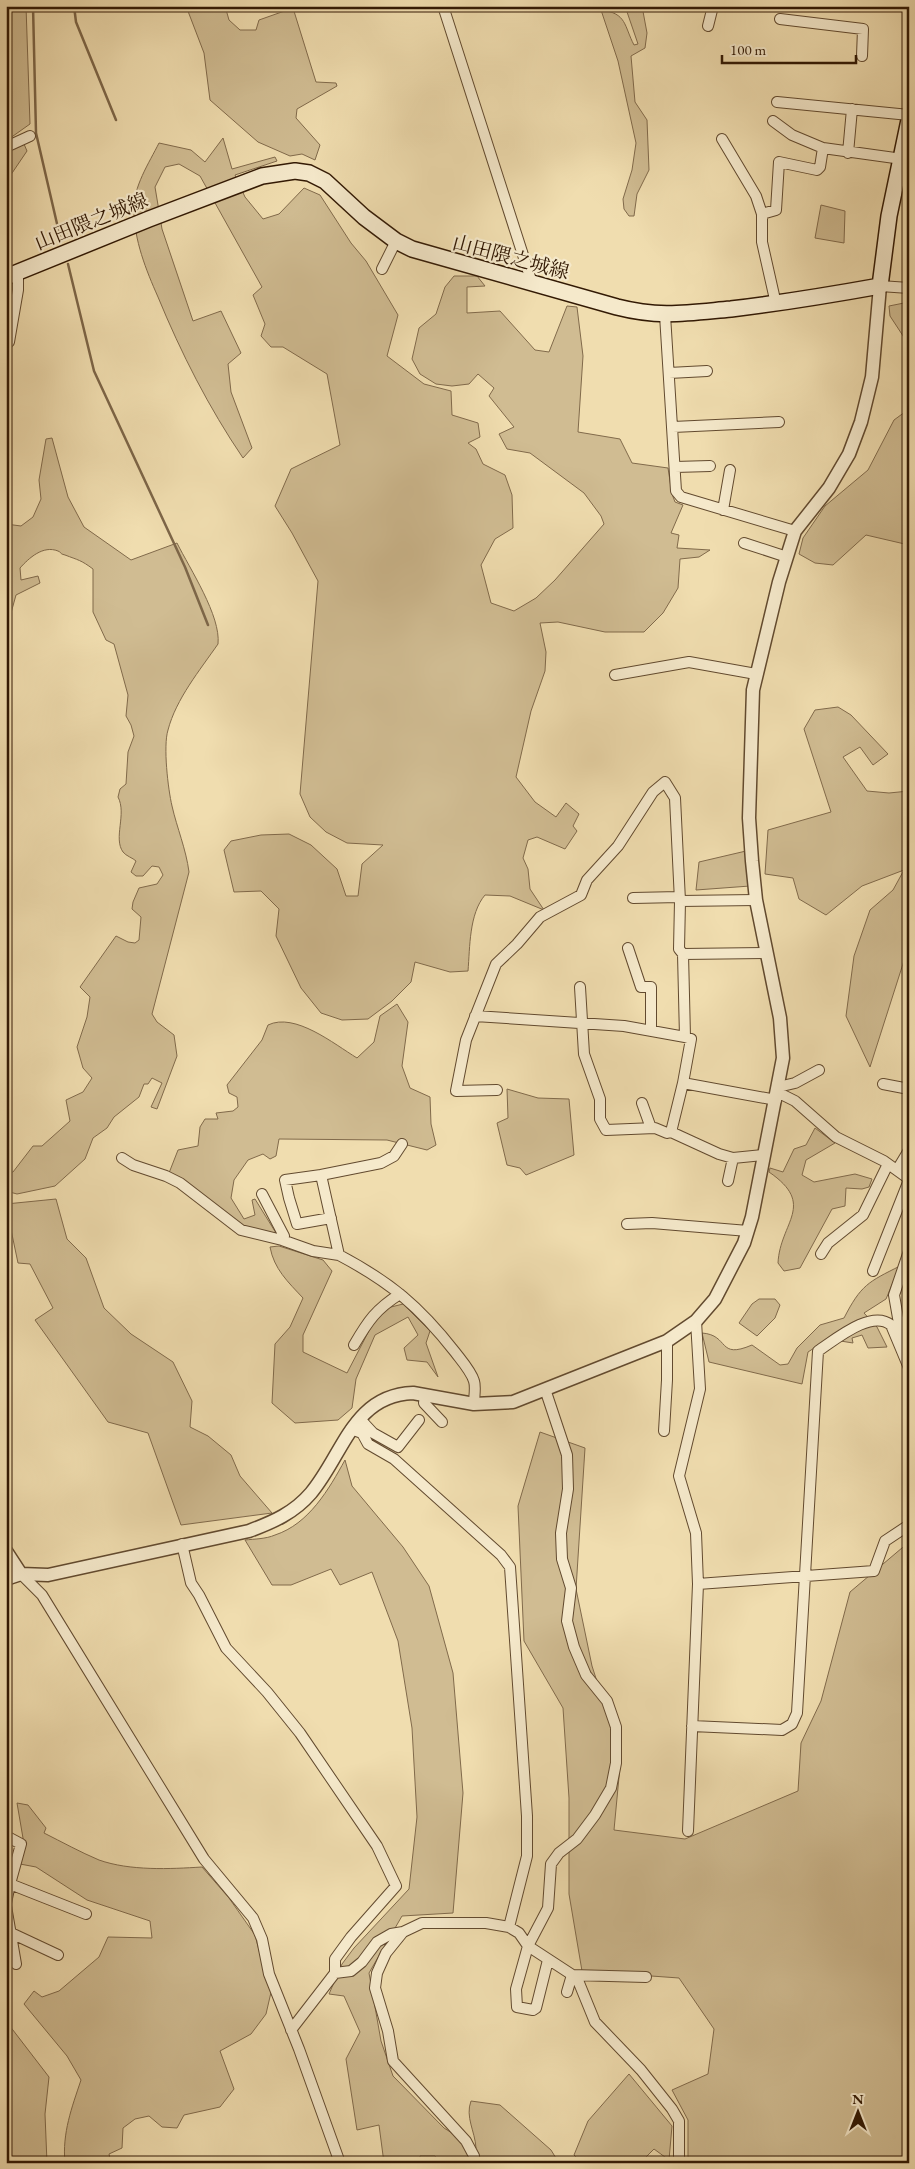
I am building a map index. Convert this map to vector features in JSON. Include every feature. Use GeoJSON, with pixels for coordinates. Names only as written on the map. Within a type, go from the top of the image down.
{"type":"FeatureCollection","features":[{"type":"Feature","properties":{"kind":"main road"},"geometry":{"type":"LineString","coordinates":[[880,286],[889,216],[909,120]]}},
{"type":"Feature","properties":{"kind":"main road","name":"山田隈之城線"},"geometry":{"type":"LineString","coordinates":[[12,275],[262,176],[295,171],[309,174],[325,181],[364,217],[396,241],[435,257],[643,314],[665,315],[776,304],[880,286]]}},
{"type":"Feature","properties":{"kind":"street"},"geometry":{"type":"LineString","coordinates":[[443,6],[532,283]]}},
{"type":"Feature","properties":{"kind":"street"},"geometry":{"type":"LineString","coordinates":[[708,26],[713,6]]}},
{"type":"Feature","properties":{"kind":"street"},"geometry":{"type":"LineString","coordinates":[[780,19],[864,29],[862,56]]}},
{"type":"Feature","properties":{"kind":"street"},"geometry":{"type":"LineString","coordinates":[[777,102],[909,115]]}},
{"type":"Feature","properties":{"kind":"street"},"geometry":{"type":"LineString","coordinates":[[848,153],[852,109]]}},
{"type":"Feature","properties":{"kind":"street"},"geometry":{"type":"LineString","coordinates":[[773,121],[792,135],[824,148],[848,153],[902,158]]}},
{"type":"Feature","properties":{"kind":"street"},"geometry":{"type":"LineString","coordinates":[[6,146],[30,136]]}},
{"type":"Feature","properties":{"kind":"street"},"geometry":{"type":"LineString","coordinates":[[722,139],[756,196],[762,214],[762,242],[776,304]]}},
{"type":"Feature","properties":{"kind":"street"},"geometry":{"type":"LineString","coordinates":[[762,214],[776,210],[779,162],[817,170],[820,167],[824,148]]}},
{"type":"Feature","properties":{"kind":"street"},"geometry":{"type":"LineString","coordinates":[[382,269],[396,241]]}},
{"type":"Feature","properties":{"kind":"street"},"geometry":{"type":"LineString","coordinates":[[9,342],[18,290],[12,275]]}},
{"type":"Feature","properties":{"kind":"street"},"geometry":{"type":"LineString","coordinates":[[6,1579],[21,1574],[48,1575],[182,1544],[249,1531],[276,1521],[296,1508],[312,1492],[351,1429],[369,1409],[381,1400],[403,1394],[425,1395],[474,1404],[513,1402],[667,1341],[696,1321],[716,1299],[748,1231],[783,1058],[780,1018],[756,900],[749,818],[751,727],[756,674],[786,556],[795,531],[834,479],[849,454],[861,422],[872,377],[880,286],[909,288]]}},
{"type":"Feature","properties":{"kind":"street"},"geometry":{"type":"LineString","coordinates":[[665,315],[676,490],[681,497],[795,531]]}},
{"type":"Feature","properties":{"kind":"street"},"geometry":{"type":"LineString","coordinates":[[669,373],[706,371]]}},
{"type":"Feature","properties":{"kind":"street"},"geometry":{"type":"LineString","coordinates":[[672,427],[778,422]]}},
{"type":"Feature","properties":{"kind":"street"},"geometry":{"type":"LineString","coordinates":[[675,468],[710,466]]}},
{"type":"Feature","properties":{"kind":"street"},"geometry":{"type":"LineString","coordinates":[[723,510],[730,470]]}},
{"type":"Feature","properties":{"kind":"street"},"geometry":{"type":"LineString","coordinates":[[744,543],[786,556]]}},
{"type":"Feature","properties":{"kind":"street"},"geometry":{"type":"LineString","coordinates":[[615,675],[689,662],[756,674]]}},
{"type":"Feature","properties":{"kind":"street"},"geometry":{"type":"LineString","coordinates":[[497,1090],[456,1091],[466,1040],[496,964],[517,944],[540,917],[581,895],[587,880],[618,846],[653,792],[665,782],[675,798],[680,899],[679,949],[683,954],[685,1037]]}},
{"type":"Feature","properties":{"kind":"street"},"geometry":{"type":"LineString","coordinates":[[634,898],[756,900]]}},
{"type":"Feature","properties":{"kind":"street"},"geometry":{"type":"LineString","coordinates":[[628,948],[641,987],[651,987],[652,1031]]}},
{"type":"Feature","properties":{"kind":"street"},"geometry":{"type":"LineString","coordinates":[[683,954],[766,953]]}},
{"type":"Feature","properties":{"kind":"street"},"geometry":{"type":"LineString","coordinates":[[580,987],[584,1054],[600,1099],[600,1120],[606,1130],[652,1128],[667,1133],[671,1132],[719,1154],[733,1158],[763,1155]]}},
{"type":"Feature","properties":{"kind":"street"},"geometry":{"type":"LineString","coordinates":[[475,1016],[581,1022],[652,1031],[691,1039],[671,1132]]}},
{"type":"Feature","properties":{"kind":"street"},"geometry":{"type":"LineString","coordinates":[[777,1093],[819,1070]]}},
{"type":"Feature","properties":{"kind":"street"},"geometry":{"type":"LineString","coordinates":[[683,1083],[777,1093],[795,1101],[836,1138],[888,1164],[904,1175]]}},
{"type":"Feature","properties":{"kind":"street"},"geometry":{"type":"LineString","coordinates":[[883,1084],[909,1089]]}},
{"type":"Feature","properties":{"kind":"street"},"geometry":{"type":"LineString","coordinates":[[642,1103],[652,1128]]}},
{"type":"Feature","properties":{"kind":"street"},"geometry":{"type":"LineString","coordinates":[[297,1224],[285,1180],[381,1163],[394,1156],[402,1144]]}},
{"type":"Feature","properties":{"kind":"street"},"geometry":{"type":"LineString","coordinates":[[904,1175],[909,1150]]}},
{"type":"Feature","properties":{"kind":"street"},"geometry":{"type":"LineString","coordinates":[[122,1158],[133,1165],[166,1176],[180,1183],[241,1230],[283,1238],[313,1251],[339,1255],[375,1274],[413,1304],[436,1328],[464,1363],[474,1380],[474,1404]]}},
{"type":"Feature","properties":{"kind":"street"},"geometry":{"type":"LineString","coordinates":[[728,1181],[733,1158]]}},
{"type":"Feature","properties":{"kind":"street"},"geometry":{"type":"LineString","coordinates":[[874,1271],[909,1160]]}},
{"type":"Feature","properties":{"kind":"street"},"geometry":{"type":"LineString","coordinates":[[821,1254],[828,1243],[864,1215],[888,1164]]}},
{"type":"Feature","properties":{"kind":"street"},"geometry":{"type":"LineString","coordinates":[[321,1175],[339,1255]]}},
{"type":"Feature","properties":{"kind":"street"},"geometry":{"type":"LineString","coordinates":[[262,1194],[283,1238]]}},
{"type":"Feature","properties":{"kind":"street"},"geometry":{"type":"LineString","coordinates":[[283,1238],[289,1228],[297,1224],[331,1218]]}},
{"type":"Feature","properties":{"kind":"street"},"geometry":{"type":"LineString","coordinates":[[627,1224],[652,1223],[748,1231]]}},
{"type":"Feature","properties":{"kind":"street"},"geometry":{"type":"LineString","coordinates":[[909,1251],[894,1295],[898,1318],[909,1346]]}},
{"type":"Feature","properties":{"kind":"street"},"geometry":{"type":"LineString","coordinates":[[354,1345],[368,1322],[382,1305],[400,1294]]}},
{"type":"Feature","properties":{"kind":"street"},"geometry":{"type":"LineString","coordinates":[[688,1831],[698,1584],[696,1533],[679,1476],[700,1389],[696,1321]]}},
{"type":"Feature","properties":{"kind":"street"},"geometry":{"type":"LineString","coordinates":[[692,1726],[782,1730],[792,1724],[797,1713],[818,1351],[863,1321],[887,1322],[891,1325],[909,1368]]}},
{"type":"Feature","properties":{"kind":"street"},"geometry":{"type":"LineString","coordinates":[[664,1431],[667,1341]]}},
{"type":"Feature","properties":{"kind":"street"},"geometry":{"type":"LineString","coordinates":[[545,1389],[567,1454],[568,1488],[561,1533],[562,1559],[571,1588],[571,1601],[567,1622],[574,1647],[586,1675],[607,1701],[616,1727],[616,1763],[611,1788],[595,1815],[577,1839],[559,1853],[551,1864],[548,1908],[528,1946],[516,1989],[518,2007],[533,2010],[536,2008],[548,1960]]}},
{"type":"Feature","properties":{"kind":"street"},"geometry":{"type":"LineString","coordinates":[[425,1395],[424,1403],[442,1422]]}},
{"type":"Feature","properties":{"kind":"street"},"geometry":{"type":"LineString","coordinates":[[360,1419],[373,1433],[398,1447],[419,1420]]}},
{"type":"Feature","properties":{"kind":"street"},"geometry":{"type":"LineString","coordinates":[[351,1429],[362,1433],[368,1444],[394,1459],[501,1555],[510,1567],[527,1856],[509,1927]]}},
{"type":"Feature","properties":{"kind":"street"},"geometry":{"type":"LineString","coordinates":[[698,1584],[874,1571],[885,1540],[909,1525]]}},
{"type":"Feature","properties":{"kind":"street"},"geometry":{"type":"LineString","coordinates":[[182,1544],[191,1583],[226,1648],[267,1692],[300,1733],[377,1846],[396,1886],[351,1937],[335,1959],[335,1972],[291,2030]]}},
{"type":"Feature","properties":{"kind":"street"},"geometry":{"type":"LineString","coordinates":[[6,1552],[21,1574],[42,1595],[204,1859],[254,1918],[262,1939],[269,1974],[340,2163]]}},
{"type":"Feature","properties":{"kind":"street"},"geometry":{"type":"LineString","coordinates":[[6,1836],[21,1844],[8,1883],[6,1905],[16,1964]]}},
{"type":"Feature","properties":{"kind":"street"},"geometry":{"type":"LineString","coordinates":[[8,1883],[86,1914]]}},
{"type":"Feature","properties":{"kind":"street"},"geometry":{"type":"LineString","coordinates":[[335,1972],[351,1971],[362,1962],[377,1942],[391,1934],[403,1932],[422,1923],[486,1923],[509,1927],[519,1933],[528,1946],[577,1978],[595,2022],[640,2070],[679,2121],[679,2163]]}},
{"type":"Feature","properties":{"kind":"street"},"geometry":{"type":"LineString","coordinates":[[9,1930],[58,1955]]}},
{"type":"Feature","properties":{"kind":"street"},"geometry":{"type":"LineString","coordinates":[[403,1932],[386,1953],[377,1973],[375,1988],[388,2031],[393,2061],[466,2141],[476,2163]]}},
{"type":"Feature","properties":{"kind":"street"},"geometry":{"type":"LineString","coordinates":[[572,1975],[646,1977]]}},
{"type":"Feature","properties":{"kind":"street"},"geometry":{"type":"LineString","coordinates":[[567,1992],[572,1975]]}},
{"type":"Feature","properties":{"kind":"shaded area"},"geometry":{"type":"Polygon","coordinates":[[[6,6],[26,6],[30,124],[6,141],[6,6]]]}},
{"type":"Feature","properties":{"kind":"shaded area"},"geometry":{"type":"Polygon","coordinates":[[[186,6],[225,6],[229,20],[240,30],[256,30],[259,20],[293,8],[316,82],[336,83],[337,86],[297,109],[296,118],[320,145],[315,160],[302,154],[290,156],[258,142],[210,100],[204,53],[186,6]]]}},
{"type":"Feature","properties":{"kind":"shaded area"},"geometry":{"type":"Polygon","coordinates":[[[625,6],[642,6],[647,33],[645,48],[631,56],[635,102],[647,120],[649,170],[637,194],[634,216],[629,216],[624,209],[623,199],[632,170],[636,143],[618,61],[601,10],[620,17],[634,45],[638,44],[625,6]]]}},
{"type":"Feature","properties":{"kind":"shaded area"},"geometry":{"type":"Polygon","coordinates":[[[223,138],[232,169],[275,157],[277,161],[235,175],[245,197],[263,219],[279,214],[304,188],[320,195],[351,243],[366,261],[398,315],[387,356],[424,384],[451,391],[452,415],[478,423],[480,437],[468,443],[476,449],[483,464],[505,475],[512,495],[513,528],[495,539],[481,565],[491,603],[514,611],[536,598],[555,580],[604,524],[601,516],[584,493],[530,453],[507,449],[499,434],[514,427],[489,396],[494,388],[478,374],[469,384],[452,386],[436,384],[420,374],[412,359],[419,328],[436,314],[445,287],[454,276],[477,276],[485,286],[467,287],[467,313],[500,311],[535,350],[549,352],[567,306],[577,307],[583,356],[578,432],[620,439],[632,463],[668,468],[675,502],[683,505],[671,533],[679,535],[677,548],[710,550],[699,557],[680,559],[678,588],[663,613],[644,632],[605,632],[558,622],[540,623],[546,652],[545,671],[531,711],[516,777],[535,802],[556,817],[566,803],[579,814],[573,826],[577,831],[565,849],[537,837],[528,840],[523,858],[528,869],[530,889],[544,910],[510,896],[485,895],[473,921],[468,971],[450,972],[415,962],[411,982],[392,1001],[368,1019],[342,1020],[321,1013],[301,988],[276,936],[279,909],[261,891],[234,892],[224,850],[231,841],[261,835],[289,834],[311,845],[337,869],[346,896],[358,896],[362,864],[383,845],[347,843],[326,832],[310,817],[300,794],[318,581],[275,506],[291,469],[340,445],[327,374],[283,347],[271,347],[261,336],[265,324],[253,295],[262,287],[200,176],[179,164],[165,167],[155,187],[162,229],[193,321],[221,311],[241,353],[228,364],[231,392],[252,448],[243,458],[207,400],[186,359],[149,276],[138,244],[134,201],[142,175],[159,143],[191,150],[205,162],[223,138]]]}},
{"type":"Feature","properties":{"kind":"shaded area"},"geometry":{"type":"Polygon","coordinates":[[[24,144],[27,151],[6,182],[6,152],[24,144]]]}},
{"type":"Feature","properties":{"kind":"shaded area"},"geometry":{"type":"Polygon","coordinates":[[[821,205],[845,211],[844,243],[815,238],[821,205]]]}},
{"type":"Feature","properties":{"kind":"shaded area"},"geometry":{"type":"Polygon","coordinates":[[[909,302],[909,345],[890,316],[889,306],[909,302]]]}},
{"type":"Feature","properties":{"kind":"shaded area"},"geometry":{"type":"Polygon","coordinates":[[[909,409],[909,545],[866,535],[833,565],[815,563],[799,554],[803,538],[825,506],[868,470],[894,420],[909,409]]]}},
{"type":"Feature","properties":{"kind":"shaded area"},"geometry":{"type":"Polygon","coordinates":[[[52,438],[68,497],[84,527],[131,560],[177,543],[210,607],[218,633],[218,644],[196,674],[177,707],[168,730],[166,746],[170,799],[189,872],[152,1014],[157,1022],[174,1035],[177,1056],[157,1109],[151,1107],[162,1083],[152,1078],[148,1084],[144,1084],[139,1097],[114,1117],[107,1128],[93,1138],[85,1159],[55,1186],[17,1194],[6,1191],[6,1174],[13,1172],[33,1146],[42,1146],[70,1121],[66,1100],[83,1092],[92,1078],[83,1068],[77,1047],[87,1017],[90,997],[80,987],[116,936],[128,942],[135,943],[139,940],[141,917],[132,909],[133,902],[139,888],[157,884],[163,875],[159,867],[152,866],[143,876],[136,876],[131,872],[136,861],[124,853],[120,846],[121,811],[118,797],[120,789],[126,784],[128,752],[134,736],[126,716],[128,695],[114,644],[106,640],[93,612],[93,569],[58,551],[42,551],[20,568],[21,580],[38,576],[40,583],[16,595],[11,613],[6,617],[6,524],[21,526],[33,517],[41,499],[39,480],[46,439],[52,438]]]}},
{"type":"Feature","properties":{"kind":"shaded area"},"geometry":{"type":"Polygon","coordinates":[[[909,555],[909,675],[907,674],[904,643],[909,555]]]}},
{"type":"Feature","properties":{"kind":"shaded area"},"geometry":{"type":"Polygon","coordinates":[[[838,707],[851,715],[888,754],[873,765],[860,747],[843,757],[867,791],[889,793],[909,791],[909,945],[870,1067],[846,1016],[854,956],[870,910],[893,890],[904,870],[862,886],[826,915],[799,899],[793,878],[765,874],[768,830],[831,812],[804,729],[815,710],[838,707]]]}},
{"type":"Feature","properties":{"kind":"shaded area"},"geometry":{"type":"Polygon","coordinates":[[[746,851],[750,886],[696,890],[699,862],[746,851]]]}},
{"type":"Feature","properties":{"kind":"shaded area"},"geometry":{"type":"Polygon","coordinates":[[[397,1004],[408,1022],[402,1066],[410,1088],[430,1097],[431,1124],[436,1145],[427,1150],[387,1140],[279,1139],[276,1156],[270,1159],[263,1154],[248,1160],[234,1180],[231,1198],[244,1219],[255,1215],[252,1200],[255,1199],[276,1233],[272,1235],[243,1227],[169,1173],[178,1150],[198,1146],[200,1127],[205,1119],[218,1119],[216,1113],[233,1111],[238,1107],[237,1097],[229,1093],[227,1085],[262,1040],[268,1025],[279,1022],[302,1026],[314,1031],[357,1058],[374,1042],[380,1016],[397,1004]]]}},
{"type":"Feature","properties":{"kind":"shaded area"},"geometry":{"type":"Polygon","coordinates":[[[507,1089],[538,1098],[569,1099],[574,1155],[526,1175],[520,1168],[507,1165],[497,1123],[508,1118],[507,1089]]]}},
{"type":"Feature","properties":{"kind":"shaded area"},"geometry":{"type":"Polygon","coordinates":[[[815,1128],[835,1143],[806,1160],[802,1175],[814,1182],[855,1174],[872,1179],[869,1187],[862,1189],[846,1188],[845,1206],[832,1209],[800,1268],[784,1271],[778,1263],[780,1249],[792,1215],[793,1204],[791,1194],[769,1172],[770,1168],[783,1172],[794,1149],[806,1145],[815,1128]]]}},
{"type":"Feature","properties":{"kind":"shaded area"},"geometry":{"type":"Polygon","coordinates":[[[56,1199],[67,1239],[86,1258],[104,1308],[131,1334],[173,1362],[192,1401],[190,1427],[208,1436],[231,1455],[240,1476],[272,1513],[181,1525],[148,1433],[108,1422],[35,1320],[53,1308],[30,1264],[18,1263],[10,1225],[6,1224],[6,1204],[56,1199]]]}},
{"type":"Feature","properties":{"kind":"shaded area"},"geometry":{"type":"Polygon","coordinates":[[[279,1246],[323,1260],[332,1271],[303,1335],[303,1352],[347,1373],[373,1323],[387,1308],[403,1304],[430,1331],[426,1343],[438,1377],[427,1362],[407,1360],[404,1348],[418,1335],[408,1317],[375,1335],[356,1379],[352,1408],[338,1420],[295,1423],[272,1403],[275,1344],[290,1327],[303,1298],[282,1275],[275,1262],[270,1247],[279,1246]]]}},
{"type":"Feature","properties":{"kind":"shaded area"},"geometry":{"type":"Polygon","coordinates":[[[900,1266],[886,1299],[864,1313],[877,1327],[887,1347],[868,1348],[862,1335],[852,1338],[853,1343],[828,1339],[808,1352],[802,1384],[709,1362],[702,1333],[717,1338],[733,1350],[752,1345],[780,1365],[788,1364],[797,1348],[820,1325],[844,1318],[855,1298],[866,1286],[880,1276],[900,1266]]]}},
{"type":"Feature","properties":{"kind":"shaded area"},"geometry":{"type":"Polygon","coordinates":[[[759,1299],[775,1299],[780,1305],[775,1318],[757,1336],[739,1323],[752,1304],[759,1299]]]}},
{"type":"Feature","properties":{"kind":"shaded area"},"geometry":{"type":"Polygon","coordinates":[[[540,1432],[585,1448],[576,1589],[592,1666],[621,1756],[614,1830],[685,1839],[798,1791],[801,1743],[821,1701],[850,1592],[909,1542],[909,2163],[688,2163],[688,2120],[672,2090],[708,2074],[714,2029],[679,1978],[582,1971],[569,1894],[569,1798],[563,1708],[524,1641],[518,1506],[540,1432]]]}},
{"type":"Feature","properties":{"kind":"shaded area"},"geometry":{"type":"Polygon","coordinates":[[[345,1460],[352,1486],[403,1547],[429,1586],[453,1673],[463,1793],[453,1913],[402,1916],[369,1973],[381,2041],[393,2076],[444,2128],[476,2148],[469,2113],[471,2101],[500,2105],[551,2150],[559,2163],[440,2163],[435,2156],[420,2156],[420,2163],[384,2163],[379,2125],[357,2130],[346,2059],[360,2032],[344,1996],[329,1994],[342,1964],[354,1948],[409,1889],[417,1817],[412,1728],[398,1641],[372,1572],[340,1585],[331,1569],[291,1585],[272,1585],[245,1540],[271,1536],[287,1530],[298,1523],[325,1494],[345,1460]]]}},
{"type":"Feature","properties":{"kind":"shaded area"},"geometry":{"type":"Polygon","coordinates":[[[17,1803],[28,1805],[46,1828],[44,1833],[99,1860],[137,1868],[202,1867],[229,1898],[255,1935],[272,1988],[266,2014],[251,2034],[220,2051],[234,2089],[220,2107],[184,2115],[177,2128],[162,2127],[149,2116],[135,2119],[123,2128],[122,2148],[109,2154],[111,2163],[65,2163],[66,2131],[81,2080],[67,2056],[24,2004],[34,1991],[42,1997],[59,1991],[99,1957],[108,1937],[152,1938],[150,1921],[87,1900],[36,1867],[20,1864],[24,1844],[17,1803]]]}},
{"type":"Feature","properties":{"kind":"shaded area"},"geometry":{"type":"Polygon","coordinates":[[[6,2021],[49,2077],[45,2114],[47,2163],[6,2163],[6,2021]]]}},
{"type":"Feature","properties":{"kind":"shaded area"},"geometry":{"type":"Polygon","coordinates":[[[629,2074],[672,2126],[669,2160],[654,2149],[640,2163],[582,2163],[574,2155],[588,2121],[629,2074]]]}},
{"type":"Feature","properties":{"kind":"waterway"},"geometry":{"type":"LineString","coordinates":[[33,6],[36,133],[61,241]]}},
{"type":"Feature","properties":{"kind":"waterway"},"geometry":{"type":"LineString","coordinates":[[74,6],[76,22],[116,120]]}},
{"type":"Feature","properties":{"kind":"waterway"},"geometry":{"type":"LineString","coordinates":[[68,264],[94,371],[185,567],[208,625]]}}]}
